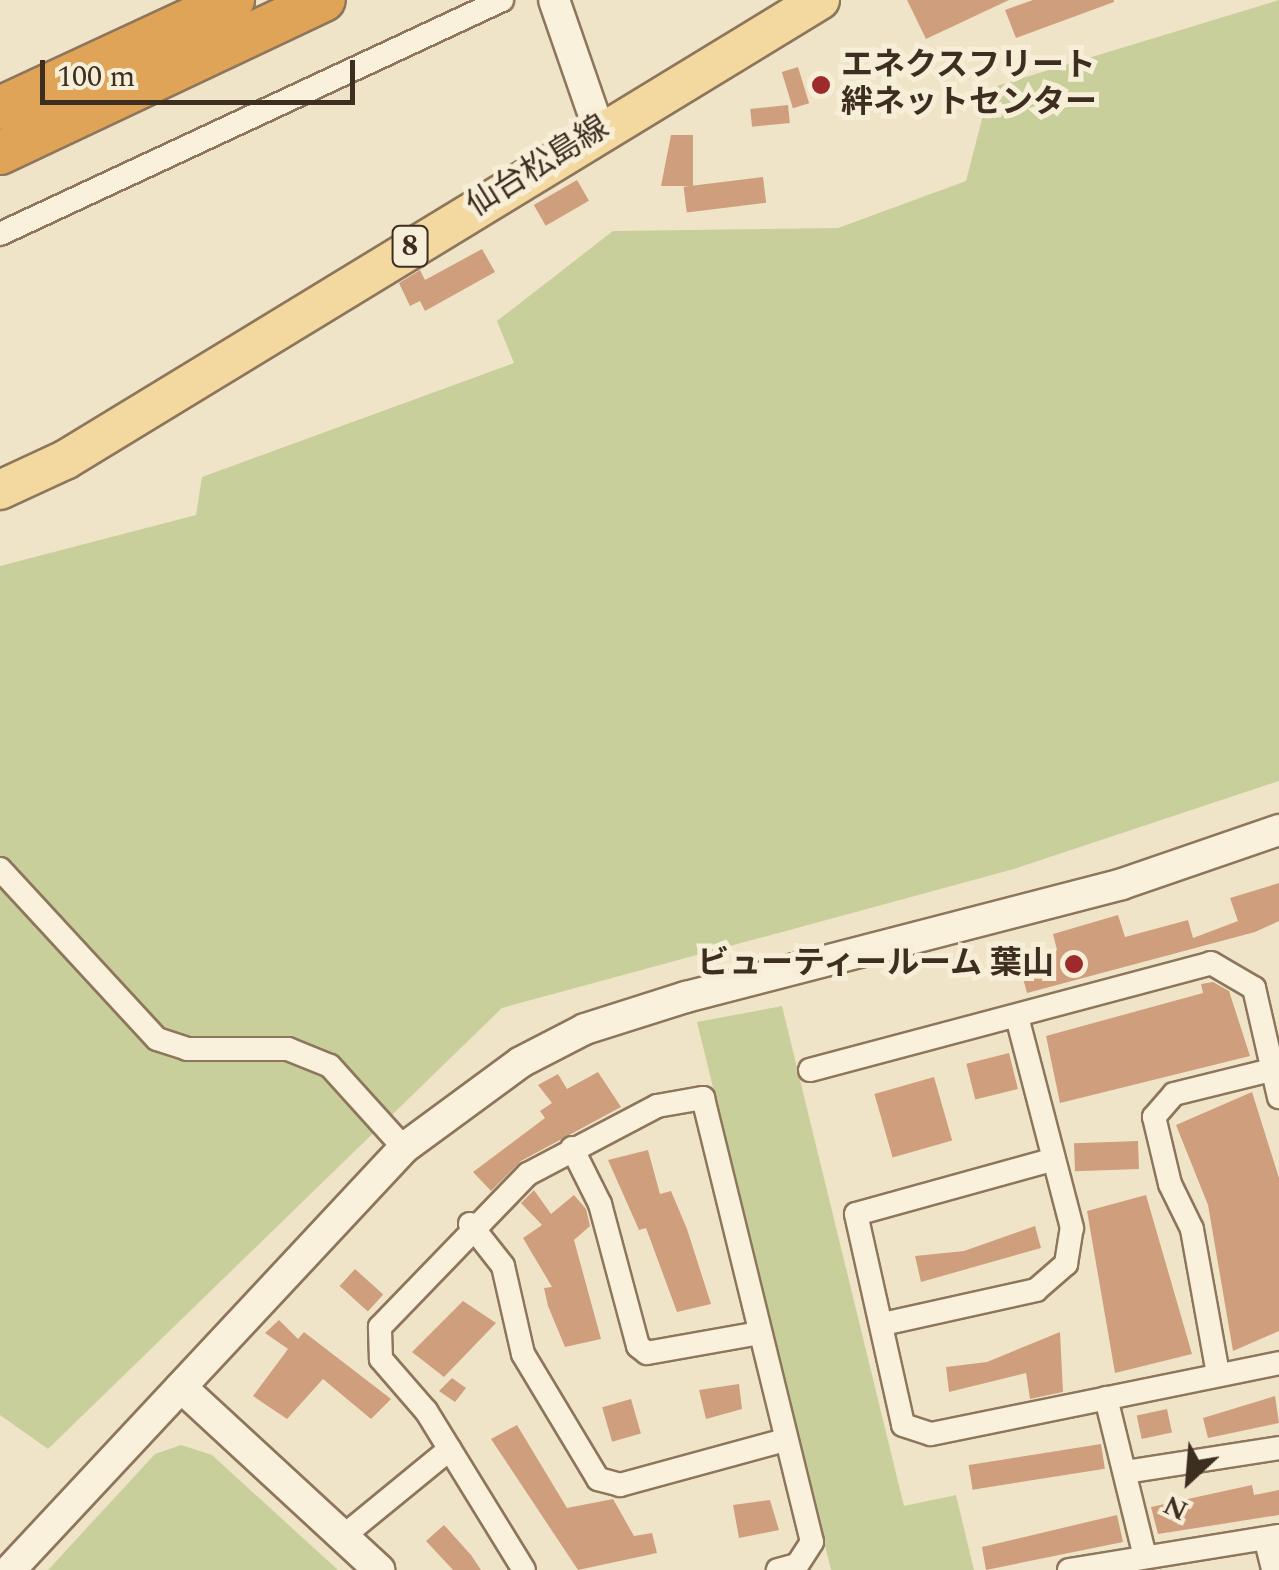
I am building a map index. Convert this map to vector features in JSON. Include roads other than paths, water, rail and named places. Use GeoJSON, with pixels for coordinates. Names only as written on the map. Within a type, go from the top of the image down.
{"type":"FeatureCollection","features":[{"type":"Feature","properties":{"kind":"highway"},"geometry":{"type":"LineString","coordinates":[[0,108],[233,0]]}},
{"type":"Feature","properties":{"kind":"highway"},"geometry":{"type":"LineString","coordinates":[[0,153],[324,0]]}},
{"type":"Feature","properties":{"kind":"highway"},"geometry":{"type":"LineString","coordinates":[[0,162],[120,98]]}},
{"type":"Feature","properties":{"kind":"main road","name":"仙台松島線"},"geometry":{"type":"LineString","coordinates":[[0,490],[65,460],[598,130],[820,0]]}},
{"type":"Feature","properties":{"kind":"street"},"geometry":{"type":"LineString","coordinates":[[0,234],[502,0]]}},
{"type":"Feature","properties":{"kind":"street"},"geometry":{"type":"LineString","coordinates":[[554,0],[598,130]]}},
{"type":"Feature","properties":{"kind":"street"},"geometry":{"type":"LineString","coordinates":[[10,1570],[404,1148],[460,1100],[585,1029],[1122,884],[1279,830]]}},
{"type":"Feature","properties":{"kind":"street"},"geometry":{"type":"LineString","coordinates":[[0,869],[157,1039],[186,1049],[288,1048],[330,1066],[404,1148]]}},
{"type":"Feature","properties":{"kind":"street"},"geometry":{"type":"LineString","coordinates":[[810,1070],[1226,966],[1254,988],[1279,1097]]}},
{"type":"Feature","properties":{"kind":"street"},"geometry":{"type":"LineString","coordinates":[[883,1324],[1054,1279],[1073,1248],[1018,1020]]}},
{"type":"Feature","properties":{"kind":"street"},"geometry":{"type":"LineString","coordinates":[[1218,1374],[1192,1229],[1170,1184],[1154,1117],[1174,1094],[1271,1070]]}},
{"type":"Feature","properties":{"kind":"street"},"geometry":{"type":"LineString","coordinates":[[524,1570],[450,1449],[378,1345],[389,1311],[470,1224],[572,1148],[657,1106],[703,1098],[781,1442],[812,1542],[797,1565],[778,1570]]}},
{"type":"Feature","properties":{"kind":"street"},"geometry":{"type":"LineString","coordinates":[[572,1148],[600,1204],[638,1346],[647,1353],[759,1333]]}},
{"type":"Feature","properties":{"kind":"street"},"geometry":{"type":"LineString","coordinates":[[1051,1160],[864,1204],[852,1225],[883,1324],[898,1411],[916,1433],[1279,1362]]}},
{"type":"Feature","properties":{"kind":"street"},"geometry":{"type":"LineString","coordinates":[[470,1224],[503,1266],[523,1354],[598,1479],[620,1485],[781,1442]]}},
{"type":"Feature","properties":{"kind":"street"},"geometry":{"type":"LineString","coordinates":[[181,1387],[346,1534],[379,1570]]}},
{"type":"Feature","properties":{"kind":"street"},"geometry":{"type":"LineString","coordinates":[[1106,1398],[1144,1553]]}},
{"type":"Feature","properties":{"kind":"street"},"geometry":{"type":"LineString","coordinates":[[1126,1472],[1279,1448]]}},
{"type":"Feature","properties":{"kind":"street"},"geometry":{"type":"LineString","coordinates":[[346,1534],[450,1449]]}},
{"type":"Feature","properties":{"kind":"street"},"geometry":{"type":"LineString","coordinates":[[1069,1570],[1144,1553],[1273,1539],[1273,1570]]}},
{"type":"Feature","properties":{"kind":"place","name":"エネクスフリート 絆ネットセンター"},"geometry":{"type":"Point","coordinates":[821,85]}},
{"type":"Feature","properties":{"kind":"place","name":"ビューティールーム 葉山"},"geometry":{"type":"Point","coordinates":[1074,964]}}]}
